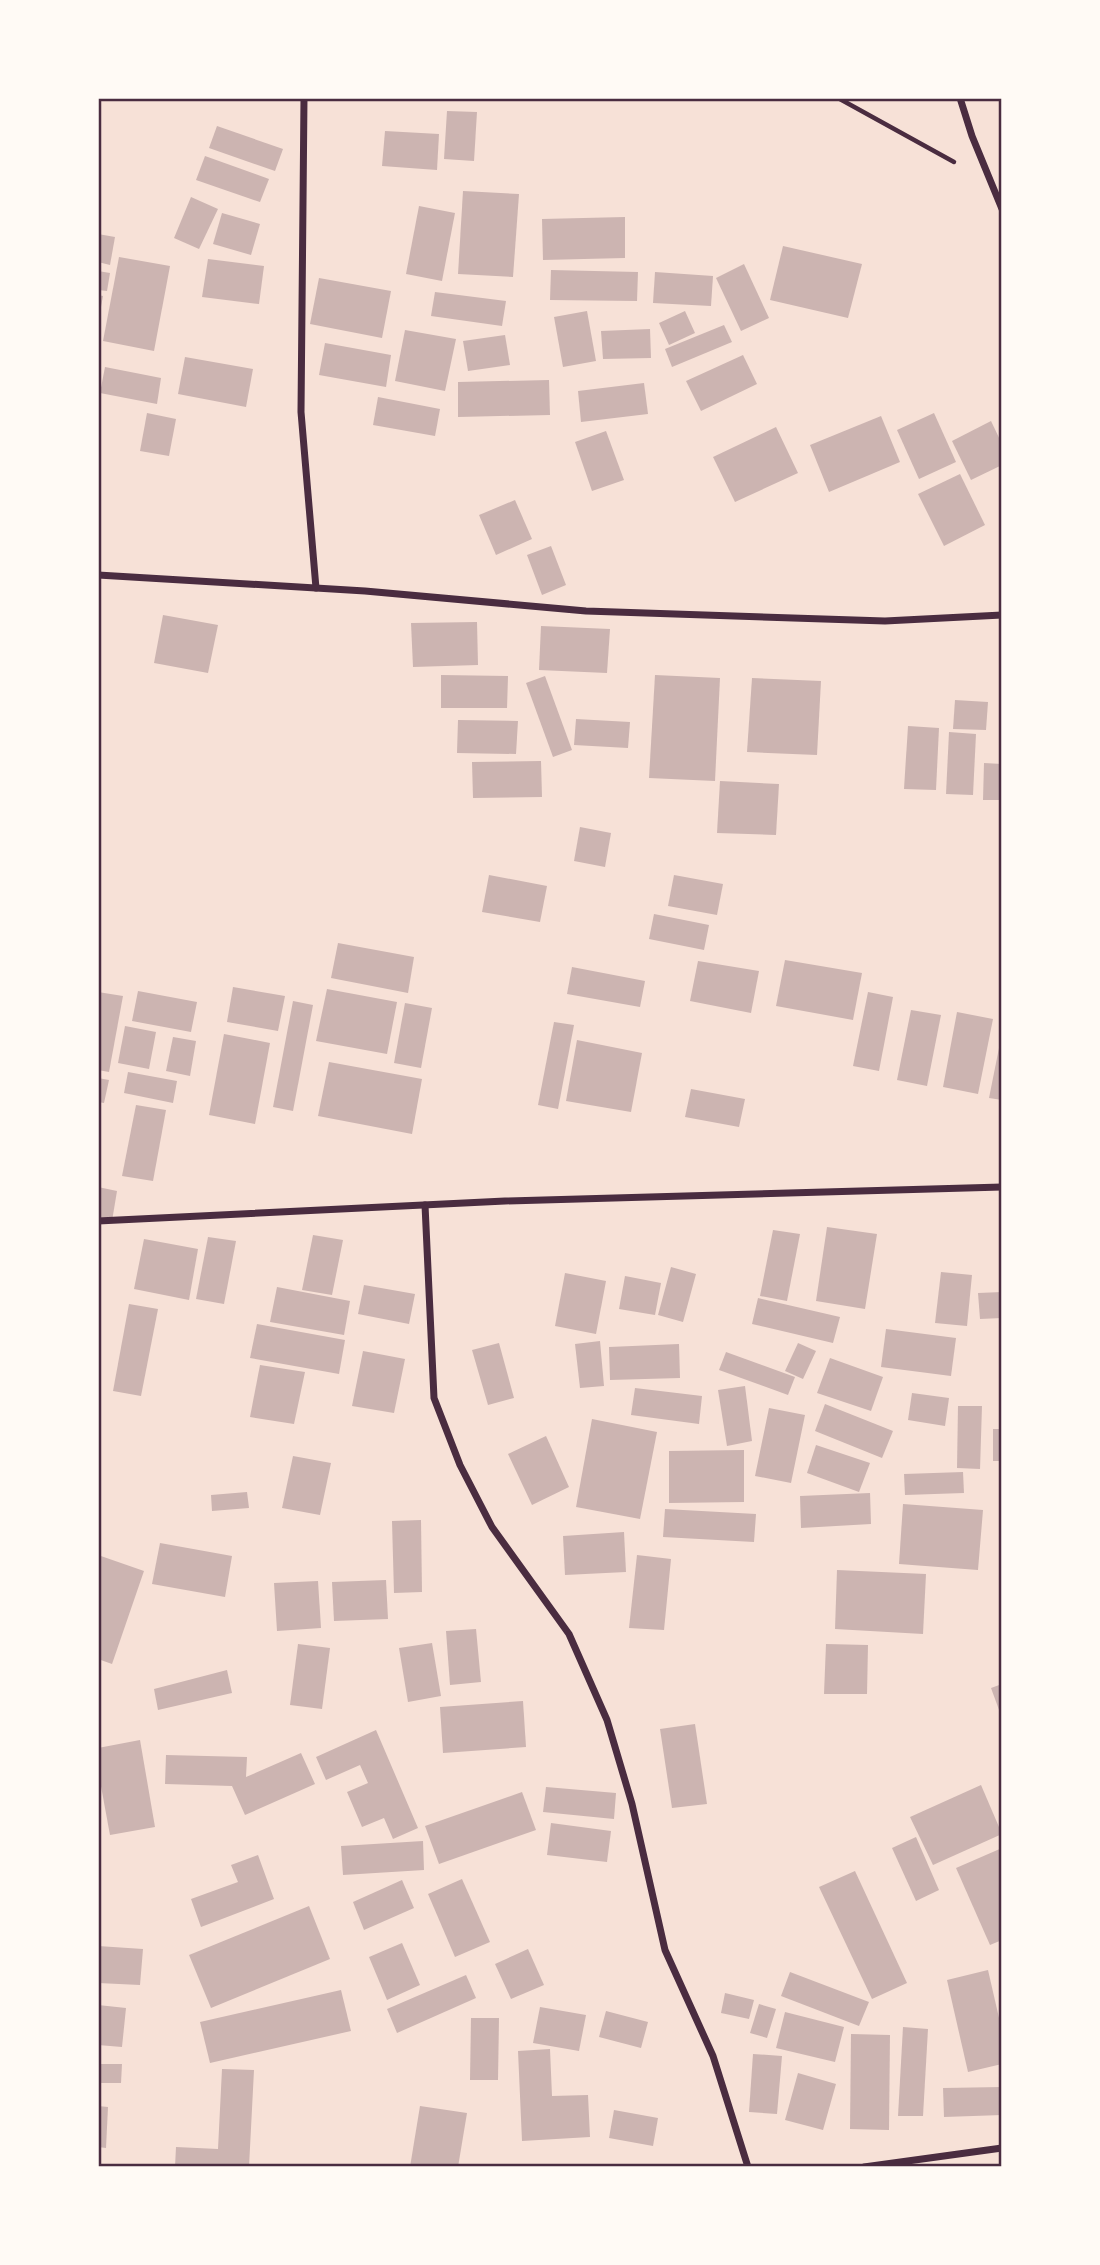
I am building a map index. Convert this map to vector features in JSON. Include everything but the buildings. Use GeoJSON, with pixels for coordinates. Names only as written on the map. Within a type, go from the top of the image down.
{"type":"FeatureCollection","features":[{"type":"Feature","properties":{"kind":"street"},"geometry":{"type":"LineString","coordinates":[[304,98],[301,412],[316,588]]}},
{"type":"Feature","properties":{"kind":"street"},"geometry":{"type":"LineString","coordinates":[[960,98],[972,136],[1002,209]]}},
{"type":"Feature","properties":{"kind":"street"},"geometry":{"type":"LineString","coordinates":[[98,575],[316,588],[586,611],[885,621],[1002,615]]}},
{"type":"Feature","properties":{"kind":"street"},"geometry":{"type":"LineString","coordinates":[[98,1222],[505,1201],[1002,1187]]}},
{"type":"Feature","properties":{"kind":"street"},"geometry":{"type":"LineString","coordinates":[[425,1205],[434,1398],[460,1465],[492,1527],[569,1634],[607,1720],[632,1804],[666,1950],[713,2056],[748,2167]]}},
{"type":"Feature","properties":{"kind":"street"},"geometry":{"type":"LineString","coordinates":[[863,2167],[1002,2148]]}},
{"type":"Feature","properties":{"kind":"path"},"geometry":{"type":"LineString","coordinates":[[838,98],[991,183]]}}]}
